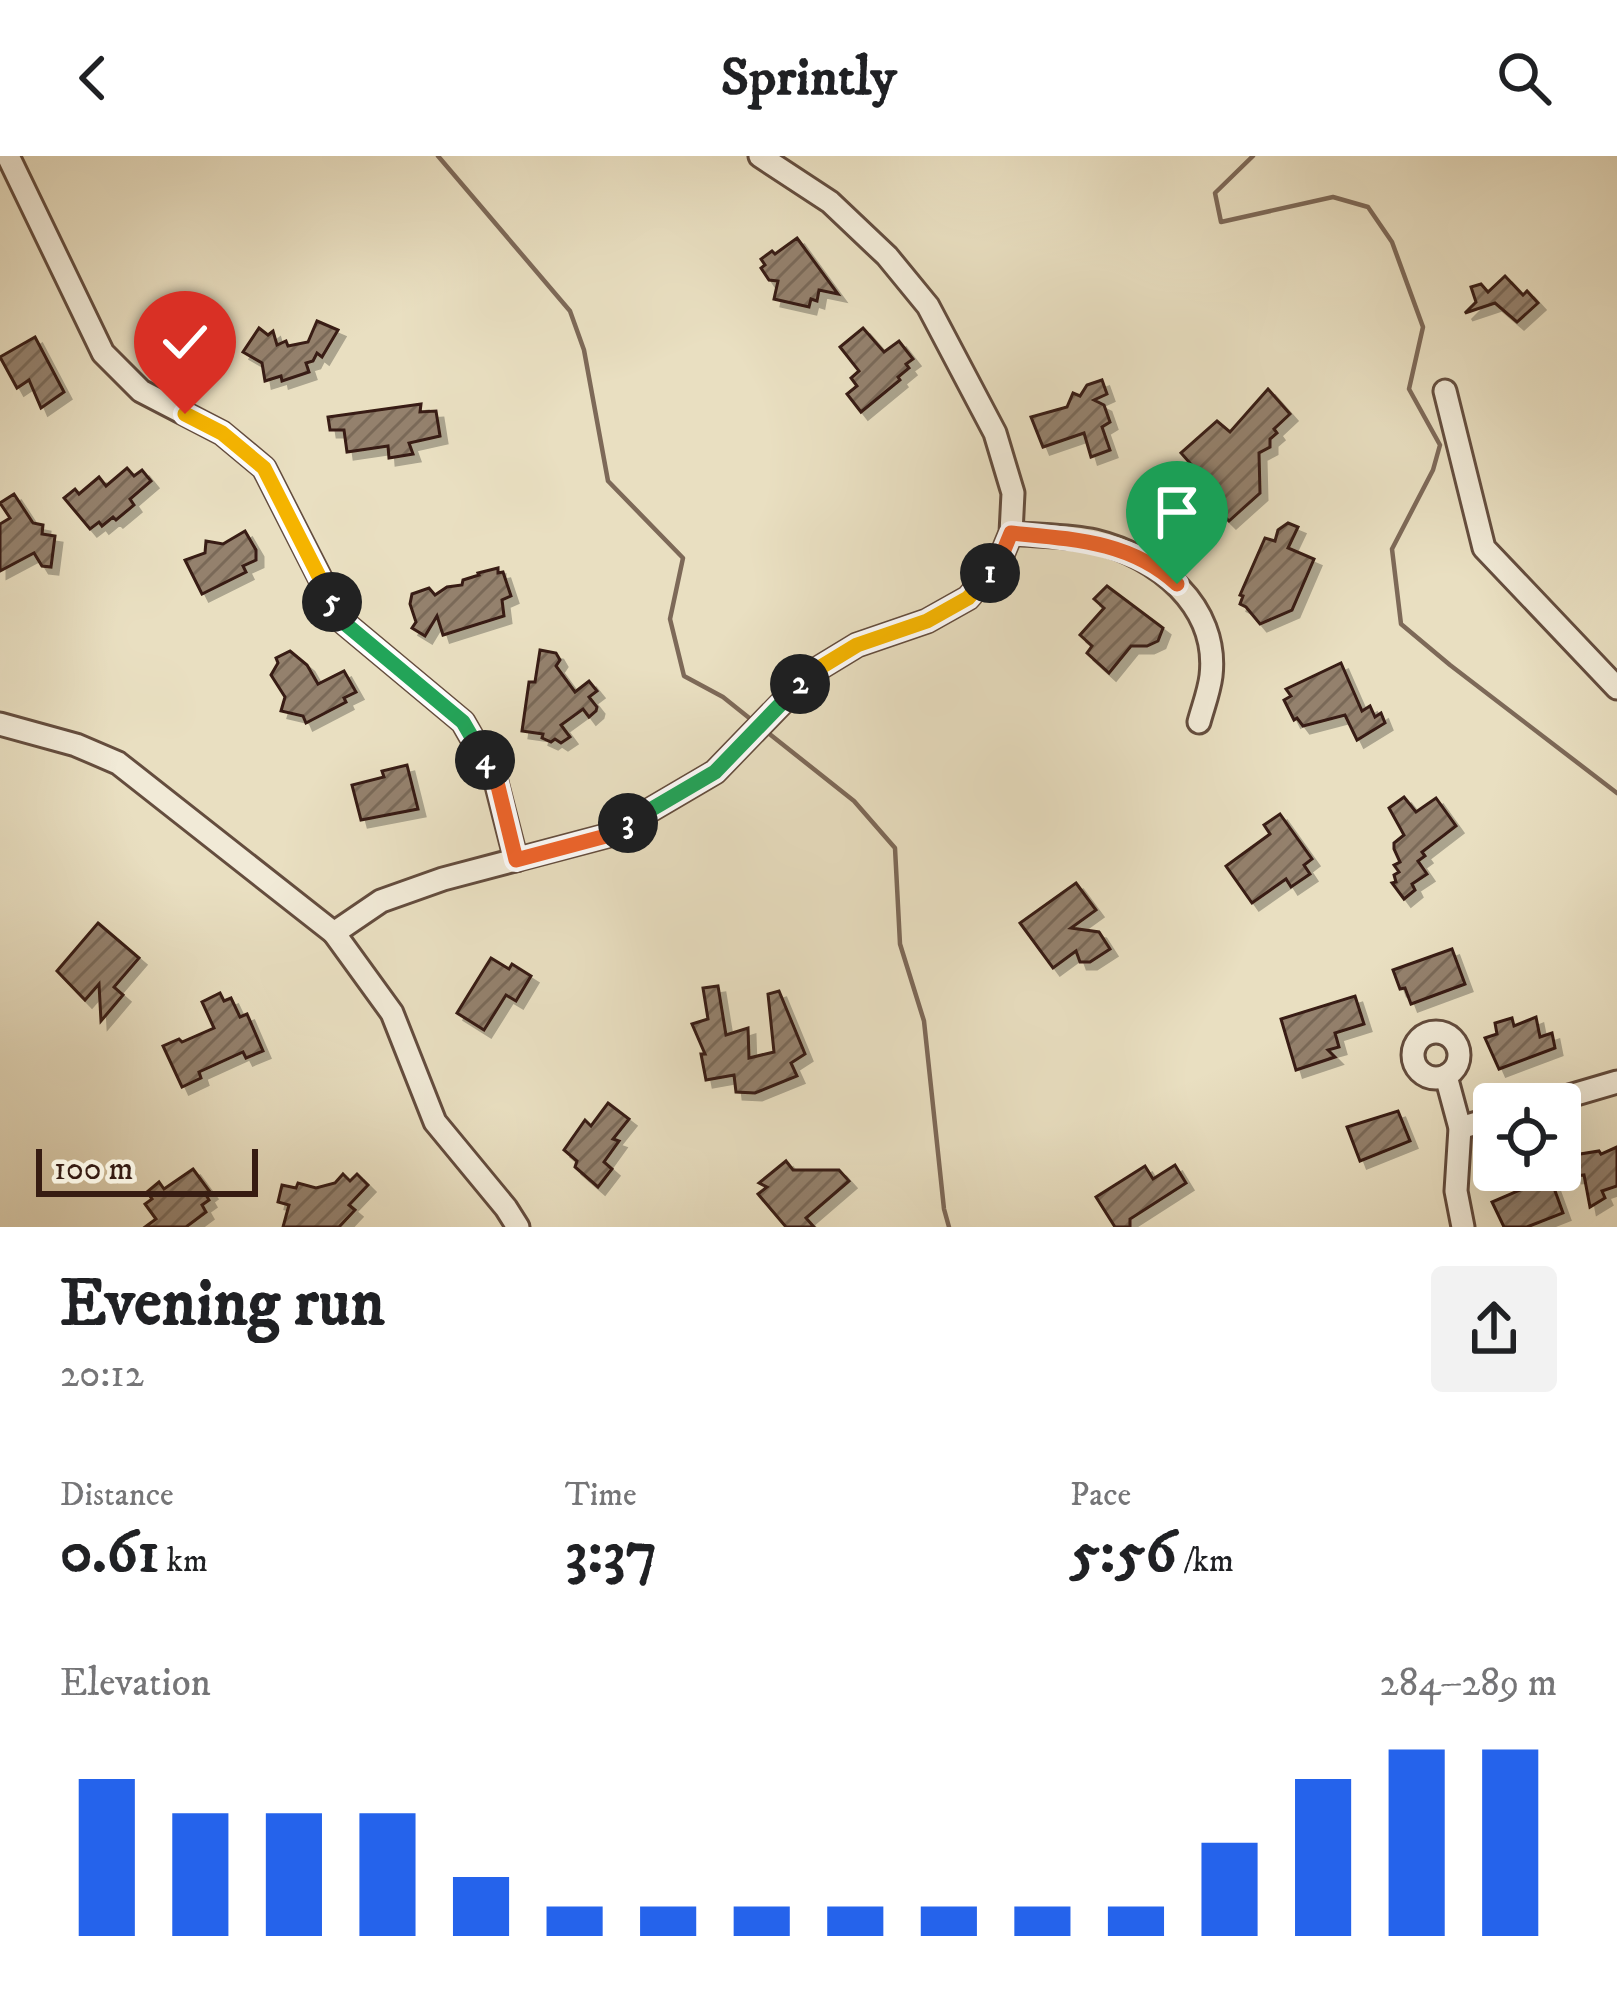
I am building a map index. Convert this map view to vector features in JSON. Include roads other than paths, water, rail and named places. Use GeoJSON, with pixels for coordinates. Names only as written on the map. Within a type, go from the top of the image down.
{"type":"FeatureCollection","features":[{"type":"Feature","properties":{"kind":"street"},"geometry":{"type":"LineString","coordinates":[[8,156],[103,352],[141,391],[222,433],[264,468],[342,621],[463,722],[496,778],[516,860]]}},
{"type":"Feature","properties":{"kind":"street"},"geometry":{"type":"LineString","coordinates":[[334,933],[381,901],[606,836],[715,772],[811,673],[857,645],[927,621],[968,598],[999,562],[1011,533],[1013,493],[995,433],[928,306],[886,256],[830,202],[760,156]]}},
{"type":"Feature","properties":{"kind":"street"},"geometry":{"type":"LineString","coordinates":[[1445,391],[1484,548],[1617,688]]}},
{"type":"Feature","properties":{"kind":"street"},"geometry":{"type":"LineString","coordinates":[[1011,533],[1093,541],[1145,560],[1177,584],[1194,605],[1211,657],[1199,722]]}},
{"type":"Feature","properties":{"kind":"street"},"geometry":{"type":"LineString","coordinates":[[0,724],[118,763],[334,933],[392,1013],[434,1122],[518,1227]]}},
{"type":"Feature","properties":{"kind":"street"},"geometry":{"type":"LineString","coordinates":[[1446,1076],[1460,1128],[1456,1190],[1462,1227]]}},
{"type":"Feature","properties":{"kind":"street"},"geometry":{"type":"LineString","coordinates":[[1581,1093],[1617,1082]]}},
{"type":"Feature","properties":{"kind":"street"},"geometry":{"type":"LineString","coordinates":[[1460,1128],[1473,1124]]}},
{"type":"Feature","properties":{"kind":"waterway"},"geometry":{"type":"LineString","coordinates":[[438,156],[570,311],[584,350],[608,481],[683,558],[670,619],[684,676],[723,697],[753,721]]}},
{"type":"Feature","properties":{"kind":"waterway"},"geometry":{"type":"LineString","coordinates":[[1253,156],[1215,193],[1221,222],[1333,197],[1368,207],[1392,242],[1423,327],[1409,389],[1440,445],[1433,470],[1392,549],[1401,624],[1617,793]]}},
{"type":"Feature","properties":{"kind":"waterway"},"geometry":{"type":"LineString","coordinates":[[767,732],[854,801],[895,848],[900,944],[924,1021],[949,1227]]}}]}
